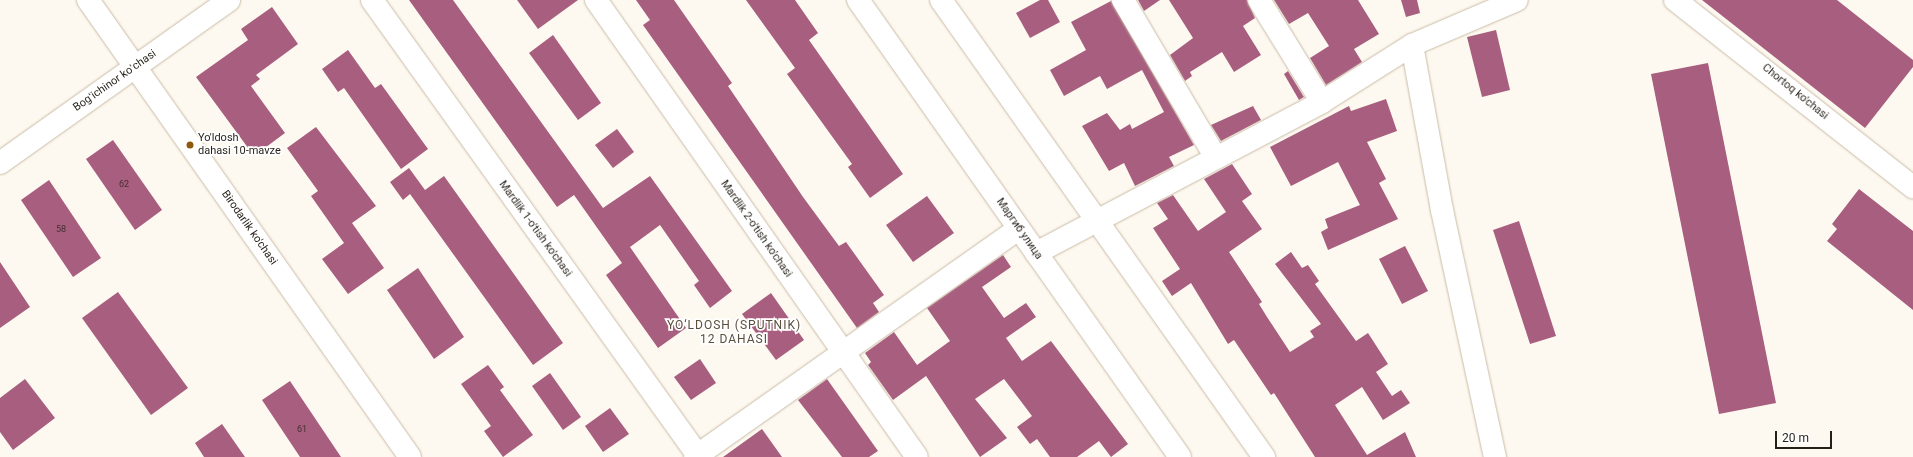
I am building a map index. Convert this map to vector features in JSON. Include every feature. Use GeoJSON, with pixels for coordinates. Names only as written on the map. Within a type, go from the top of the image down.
{"type":"FeatureCollection","features":[{"type":"Feature","properties":{"kind":"street","name":"Birodarlik ko'chasi"},"geometry":{"type":"LineString","coordinates":[[88,0],[404,455]]}},
{"type":"Feature","properties":{"kind":"street","name":"Bogʻichinor koʻchasi"},"geometry":{"type":"LineString","coordinates":[[0,163],[229,0]]}},
{"type":"Feature","properties":{"kind":"street","name":"Mardlik 1-o'tish ko'chasi"},"geometry":{"type":"LineString","coordinates":[[372,0],[697,456]]}},
{"type":"Feature","properties":{"kind":"street","name":"Mardlik 2-o'tish ko'chasi"},"geometry":{"type":"LineString","coordinates":[[596,0],[917,457]]}},
{"type":"Feature","properties":{"kind":"street","name":"Маргиб улица"},"geometry":{"type":"LineString","coordinates":[[858,0],[1180,457]]}},
{"type":"Feature","properties":{"kind":"street"},"geometry":{"type":"LineString","coordinates":[[941,0],[1098,219],[1264,457]]}},
{"type":"Feature","properties":{"kind":"street"},"geometry":{"type":"LineString","coordinates":[[1123,0],[1215,156]]}},
{"type":"Feature","properties":{"kind":"street"},"geometry":{"type":"LineString","coordinates":[[1260,0],[1322,102]]}},
{"type":"Feature","properties":{"kind":"street"},"geometry":{"type":"LineString","coordinates":[[1036,253],[1215,156],[1322,102],[1412,45],[1517,0]]}},
{"type":"Feature","properties":{"kind":"street","name":"Chortoq ko'chasi"},"geometry":{"type":"LineString","coordinates":[[1675,0],[1913,187]]}},
{"type":"Feature","properties":{"kind":"street"},"geometry":{"type":"LineString","coordinates":[[1412,45],[1444,218],[1495,457]]}},
{"type":"Feature","properties":{"kind":"street"},"geometry":{"type":"LineString","coordinates":[[697,456],[842,351],[1018,228]]}},
{"type":"Feature","properties":{"kind":"building"},"geometry":{"type":"Polygon","coordinates":[[[409,0],[453,0],[603,208],[650,176],[732,291],[710,308],[694,285],[699,281],[660,225],[630,247],[686,328],[658,348],[606,275],[622,263],[574,195],[557,207],[409,0]]]}},
{"type":"Feature","properties":{"kind":"building"},"geometry":{"type":"Polygon","coordinates":[[[517,0],[578,0],[538,29],[517,0]]]}},
{"type":"Feature","properties":{"kind":"building"},"geometry":{"type":"Polygon","coordinates":[[[636,0],[674,0],[732,83],[728,86],[803,197],[839,246],[846,242],[884,295],[873,303],[879,312],[857,328],[643,25],[650,20],[636,0]]]}},
{"type":"Feature","properties":{"kind":"building"},"geometry":{"type":"Polygon","coordinates":[[[746,0],[795,0],[818,33],[809,40],[903,174],[870,198],[848,167],[852,164],[787,74],[795,68],[746,0]]]}},
{"type":"Feature","properties":{"kind":"building"},"geometry":{"type":"Polygon","coordinates":[[[1040,0],[1048,0],[1060,22],[1030,38],[1016,13],[1040,0]]]}},
{"type":"Feature","properties":{"kind":"building"},"geometry":{"type":"Polygon","coordinates":[[[1138,0],[1160,0],[1144,11],[1138,0]]]}},
{"type":"Feature","properties":{"kind":"building"},"geometry":{"type":"Polygon","coordinates":[[[1169,0],[1247,0],[1255,18],[1243,26],[1261,55],[1234,72],[1222,52],[1190,72],[1192,76],[1185,81],[1170,55],[1193,38],[1169,0]]]}},
{"type":"Feature","properties":{"kind":"building"},"geometry":{"type":"Polygon","coordinates":[[[1274,0],[1358,0],[1379,34],[1354,49],[1362,62],[1326,85],[1310,58],[1329,46],[1308,13],[1289,24],[1274,0]]]}},
{"type":"Feature","properties":{"kind":"building"},"geometry":{"type":"Polygon","coordinates":[[[1401,0],[1417,0],[1420,13],[1406,17],[1401,0]]]}},
{"type":"Feature","properties":{"kind":"building"},"geometry":{"type":"Polygon","coordinates":[[[1702,0],[1837,0],[1913,60],[1913,67],[1865,128],[1702,0]]]}},
{"type":"Feature","properties":{"kind":"building"},"geometry":{"type":"Polygon","coordinates":[[[1111,1],[1194,145],[1169,157],[1174,166],[1135,186],[1124,163],[1109,171],[1082,126],[1107,113],[1120,130],[1130,124],[1132,129],[1164,112],[1142,70],[1107,89],[1100,76],[1064,96],[1050,70],[1086,50],[1071,22],[1111,1]]]}},
{"type":"Feature","properties":{"kind":"building"},"geometry":{"type":"Polygon","coordinates":[[[272,7],[298,44],[256,75],[260,79],[251,86],[285,133],[254,156],[196,77],[248,40],[241,29],[272,7]]]}},
{"type":"Feature","properties":{"kind":"building"},"geometry":{"type":"Polygon","coordinates":[[[1496,30],[1510,90],[1482,97],[1467,37],[1496,30]]]}},
{"type":"Feature","properties":{"kind":"building"},"geometry":{"type":"Polygon","coordinates":[[[553,35],[601,103],[578,120],[529,53],[553,35]]]}},
{"type":"Feature","properties":{"kind":"building"},"geometry":{"type":"Polygon","coordinates":[[[348,50],[375,88],[381,84],[428,149],[401,169],[344,88],[338,92],[322,69],[348,50]]]}},
{"type":"Feature","properties":{"kind":"building"},"geometry":{"type":"Polygon","coordinates":[[[1708,63],[1776,403],[1719,414],[1651,74],[1708,63]]]}},
{"type":"Feature","properties":{"kind":"building"},"geometry":{"type":"Polygon","coordinates":[[[1288,71],[1304,97],[1299,100],[1284,74],[1288,71]]]}},
{"type":"Feature","properties":{"kind":"building"},"geometry":{"type":"Polygon","coordinates":[[[1386,99],[1397,131],[1367,142],[1386,179],[1379,183],[1398,219],[1328,250],[1321,232],[1328,228],[1325,219],[1360,205],[1338,162],[1291,186],[1270,147],[1349,106],[1351,111],[1386,99]]]}},
{"type":"Feature","properties":{"kind":"building"},"geometry":{"type":"Polygon","coordinates":[[[1253,106],[1261,120],[1221,141],[1211,125],[1253,106]]]}},
{"type":"Feature","properties":{"kind":"building"},"geometry":{"type":"Polygon","coordinates":[[[316,127],[376,206],[352,223],[384,268],[348,294],[322,259],[344,243],[311,196],[318,191],[287,148],[316,127]]]}},
{"type":"Feature","properties":{"kind":"building"},"geometry":{"type":"Polygon","coordinates":[[[617,129],[634,152],[613,168],[595,145],[617,129]]]}},
{"type":"Feature","properties":{"kind":"building"},"geometry":{"type":"Polygon","coordinates":[[[113,140],[162,210],[135,230],[86,159],[113,140]]]}},
{"type":"Feature","properties":{"kind":"building"},"geometry":{"type":"Polygon","coordinates":[[[1232,164],[1252,194],[1242,201],[1262,229],[1229,252],[1262,302],[1259,304],[1267,317],[1290,352],[1314,337],[1310,331],[1321,324],[1275,264],[1291,252],[1302,268],[1308,265],[1319,281],[1315,284],[1356,341],[1368,333],[1388,364],[1376,372],[1392,396],[1401,390],[1410,403],[1383,420],[1362,387],[1335,405],[1367,455],[1405,432],[1416,457],[1315,457],[1274,393],[1271,395],[1234,340],[1228,344],[1191,283],[1172,296],[1162,281],[1180,269],[1153,228],[1168,219],[1157,203],[1173,195],[1198,231],[1226,212],[1204,179],[1232,164]]]}},
{"type":"Feature","properties":{"kind":"building"},"geometry":{"type":"Polygon","coordinates":[[[409,168],[425,190],[444,176],[563,343],[533,365],[410,194],[403,200],[390,182],[409,168]]]}},
{"type":"Feature","properties":{"kind":"building"},"geometry":{"type":"Polygon","coordinates":[[[49,180],[101,258],[73,277],[21,200],[49,180]]]}},
{"type":"Feature","properties":{"kind":"building"},"geometry":{"type":"Polygon","coordinates":[[[1859,189],[1913,231],[1913,310],[1827,241],[1837,229],[1832,224],[1859,189]]]}},
{"type":"Feature","properties":{"kind":"building"},"geometry":{"type":"Polygon","coordinates":[[[927,196],[954,233],[913,262],[886,225],[927,196]]]}},
{"type":"Feature","properties":{"kind":"building"},"geometry":{"type":"Polygon","coordinates":[[[1519,221],[1556,336],[1530,344],[1493,230],[1519,221]]]}},
{"type":"Feature","properties":{"kind":"building"},"geometry":{"type":"Polygon","coordinates":[[[1405,246],[1428,291],[1402,304],[1379,259],[1405,246]]]}},
{"type":"Feature","properties":{"kind":"building"},"geometry":{"type":"Polygon","coordinates":[[[1003,255],[1011,267],[982,287],[1004,318],[1026,303],[1036,317],[1006,338],[1022,361],[1051,341],[1128,444],[1111,457],[1099,441],[1077,457],[1050,457],[1037,439],[1030,444],[1017,427],[1032,416],[1004,379],[975,399],[1007,438],[980,457],[926,376],[893,400],[868,365],[871,362],[865,353],[894,332],[917,365],[950,341],[927,308],[1003,255]]]}},
{"type":"Feature","properties":{"kind":"building"},"geometry":{"type":"Polygon","coordinates":[[[0,262],[30,307],[0,328],[0,262]]]}},
{"type":"Feature","properties":{"kind":"building"},"geometry":{"type":"Polygon","coordinates":[[[418,268],[464,337],[434,359],[387,290],[418,268]]]}},
{"type":"Feature","properties":{"kind":"building"},"geometry":{"type":"Polygon","coordinates":[[[118,292],[188,388],[151,415],[82,318],[118,292]]]}},
{"type":"Feature","properties":{"kind":"building"},"geometry":{"type":"Polygon","coordinates":[[[771,293],[804,340],[776,360],[742,314],[771,293]]]}},
{"type":"Feature","properties":{"kind":"building"},"geometry":{"type":"Polygon","coordinates":[[[700,359],[716,383],[691,400],[674,377],[700,359]]]}},
{"type":"Feature","properties":{"kind":"building"},"geometry":{"type":"Polygon","coordinates":[[[488,365],[504,387],[500,390],[533,435],[503,457],[484,431],[491,426],[461,384],[488,365]]]}},
{"type":"Feature","properties":{"kind":"building"},"geometry":{"type":"Polygon","coordinates":[[[550,373],[581,417],[563,430],[532,386],[550,373]]]}},
{"type":"Feature","properties":{"kind":"building"},"geometry":{"type":"Polygon","coordinates":[[[25,379],[55,418],[13,450],[0,432],[0,398],[25,379]]]}},
{"type":"Feature","properties":{"kind":"building"},"geometry":{"type":"Polygon","coordinates":[[[827,379],[878,451],[869,457],[842,457],[798,400],[827,379]]]}},
{"type":"Feature","properties":{"kind":"building"},"geometry":{"type":"Polygon","coordinates":[[[290,381],[341,457],[300,457],[262,400],[290,381]]]}},
{"type":"Feature","properties":{"kind":"building"},"geometry":{"type":"Polygon","coordinates":[[[610,408],[629,434],[603,452],[585,426],[610,408]]]}},
{"type":"Feature","properties":{"kind":"building"},"geometry":{"type":"Polygon","coordinates":[[[222,424],[245,457],[204,457],[195,443],[222,424]]]}},
{"type":"Feature","properties":{"kind":"building"},"geometry":{"type":"Polygon","coordinates":[[[762,429],[782,457],[723,457],[762,429]]]}},
{"type":"Feature","properties":{"kind":"place","name":"Yo'ldosh dahasi 10-mavze"},"geometry":{"type":"Point","coordinates":[190,145]}},
{"type":"Feature","properties":{"kind":"district","name":"YO‘LDOSH (SPUTNIK) 12 DAHASI"},"geometry":{"type":"Point","coordinates":[734,333]}}]}
